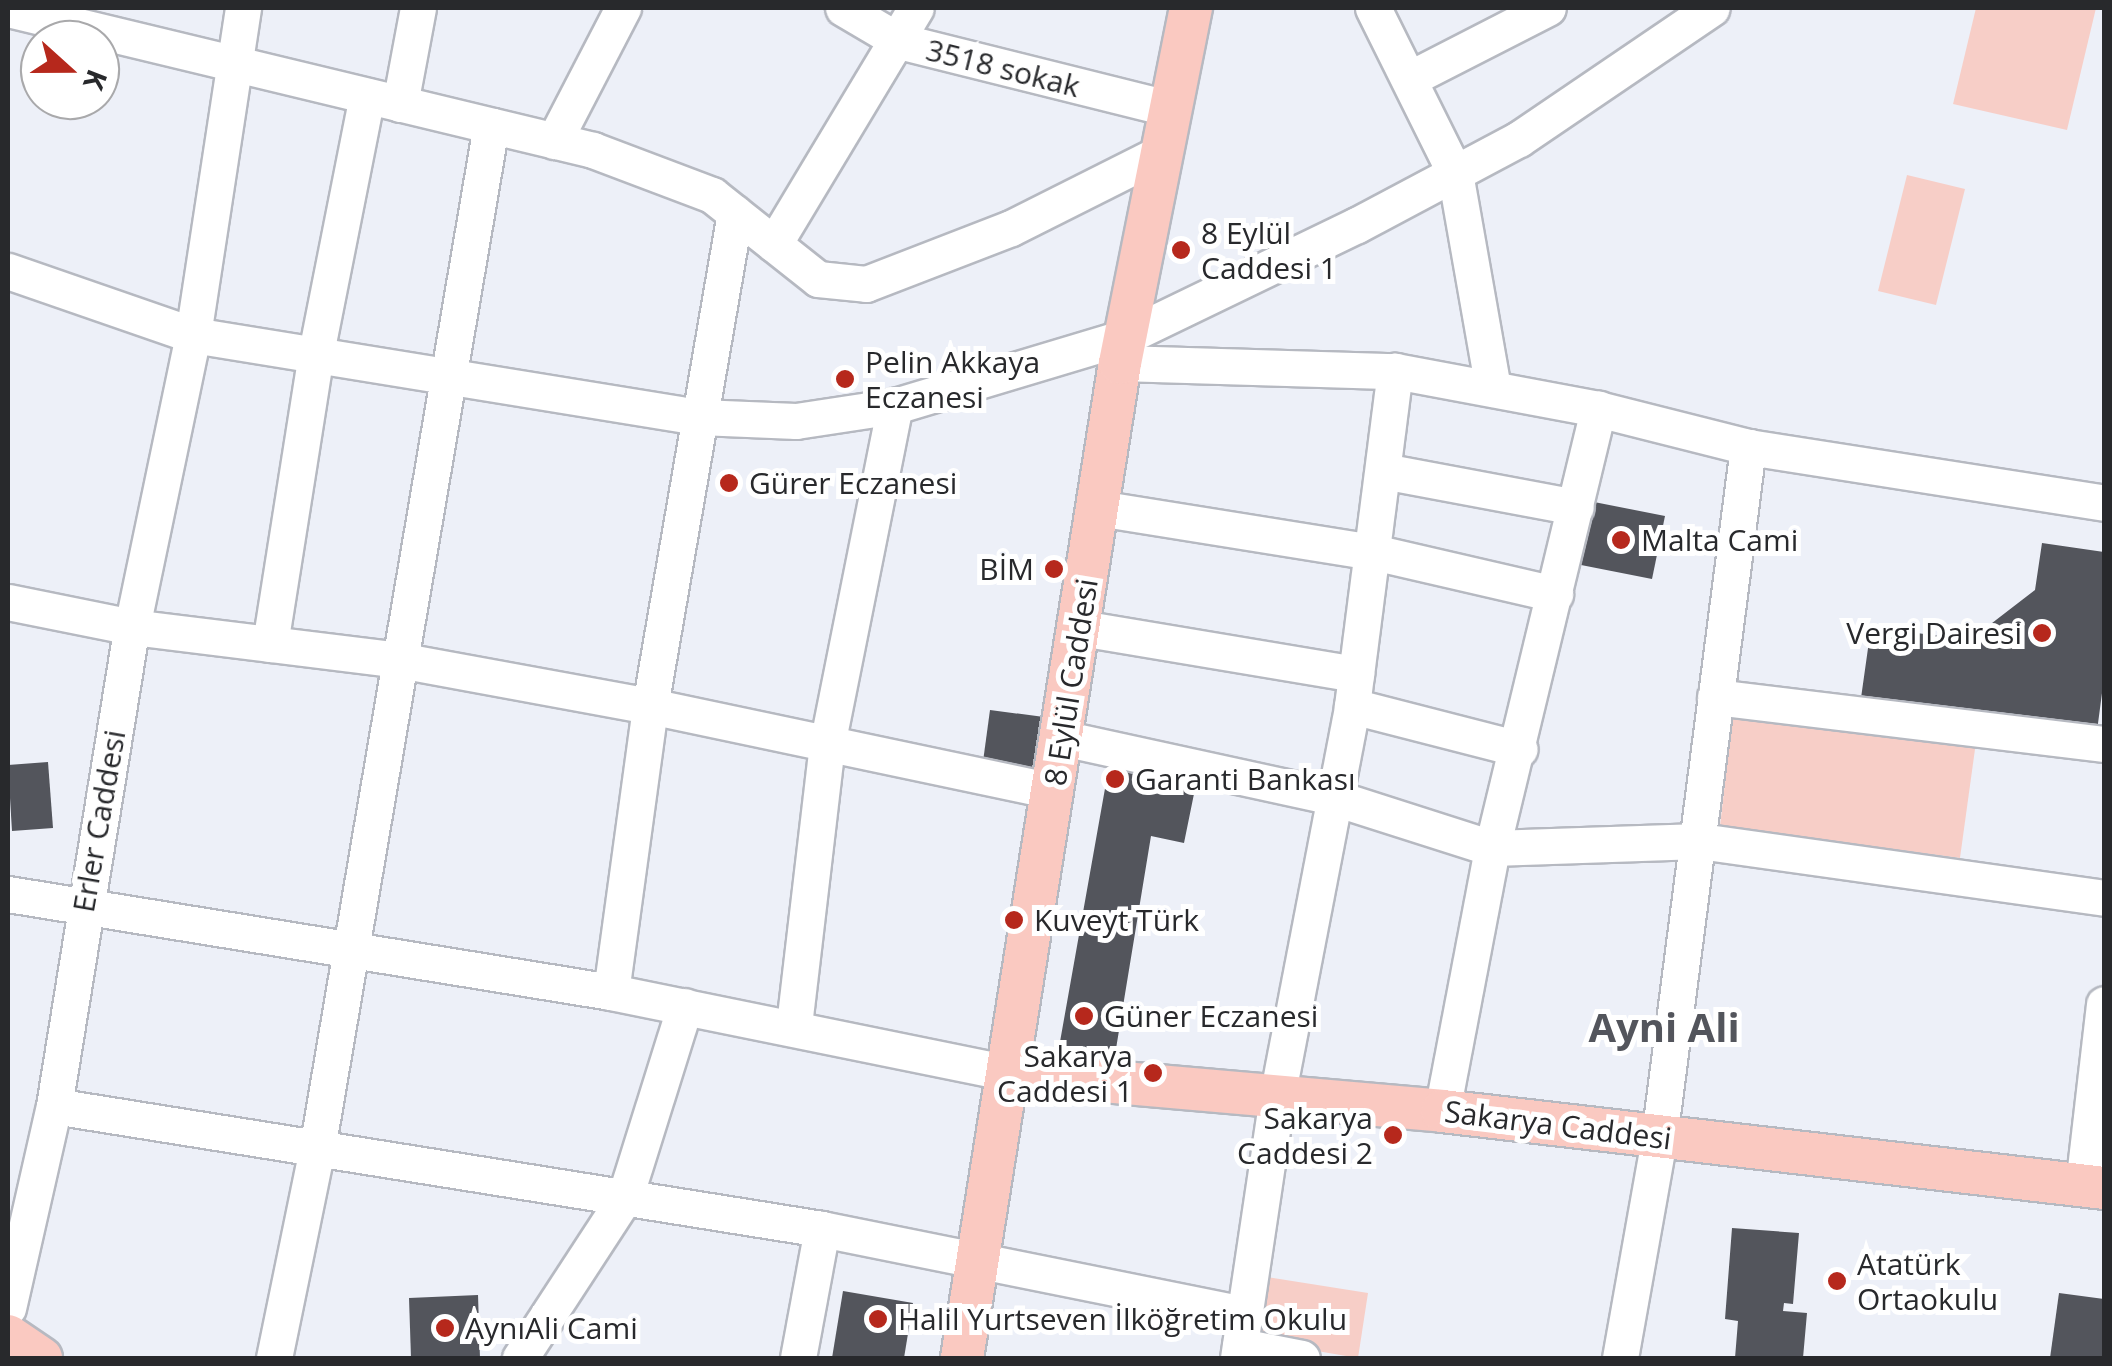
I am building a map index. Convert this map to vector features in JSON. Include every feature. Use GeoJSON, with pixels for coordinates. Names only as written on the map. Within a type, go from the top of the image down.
{"type":"FeatureCollection","features":[{"type":"Feature","properties":{"kind":"main road","name":"8 Eylül Caddesi"},"geometry":{"type":"LineString","coordinates":[[962,1358],[970,1259],[1045,790],[1062,738],[1080,628],[1117,348],[1158,131],[1186,15]]}},
{"type":"Feature","properties":{"kind":"main road"},"geometry":{"type":"LineString","coordinates":[[1045,790],[1117,348]]}},
{"type":"Feature","properties":{"kind":"main road","name":"Sakarya Caddesi"},"geometry":{"type":"LineString","coordinates":[[1001,1073],[1442,1111],[2094,1187]]}},
{"type":"Feature","properties":{"kind":"main road"},"geometry":{"type":"LineString","coordinates":[[945,1358],[970,1259]]}},
{"type":"Feature","properties":{"kind":"main road"},"geometry":{"type":"LineString","coordinates":[[8,1336],[41,1358]]}},
{"type":"Feature","properties":{"kind":"street","name":"Erler Caddesi"},"geometry":{"type":"LineString","coordinates":[[8,1308],[54,1106],[82,912],[132,627],[193,335],[243,8]]}},
{"type":"Feature","properties":{"kind":"street"},"geometry":{"type":"LineString","coordinates":[[270,644],[316,354],[383,100],[418,8]]}},
{"type":"Feature","properties":{"kind":"street"},"geometry":{"type":"LineString","coordinates":[[554,141],[623,8]]}},
{"type":"Feature","properties":{"kind":"street","name":"3518 sokak"},"geometry":{"type":"LineString","coordinates":[[843,8],[898,41],[1158,131]]}},
{"type":"Feature","properties":{"kind":"street"},"geometry":{"type":"LineString","coordinates":[[774,244],[916,8]]}},
{"type":"Feature","properties":{"kind":"street"},"geometry":{"type":"LineString","coordinates":[[1373,8],[1456,173],[1492,389]]}},
{"type":"Feature","properties":{"kind":"street"},"geometry":{"type":"LineString","coordinates":[[1408,79],[1548,8]]}},
{"type":"Feature","properties":{"kind":"street"},"geometry":{"type":"LineString","coordinates":[[8,272],[193,335],[699,417],[796,421],[895,406],[1117,348],[1519,139],[1712,8]]}},
{"type":"Feature","properties":{"kind":"street"},"geometry":{"type":"LineString","coordinates":[[8,9],[554,141],[712,195],[818,280],[866,284],[1011,228],[1158,131]]}},
{"type":"Feature","properties":{"kind":"street"},"geometry":{"type":"LineString","coordinates":[[281,1349],[491,126]]}},
{"type":"Feature","properties":{"kind":"street"},"geometry":{"type":"LineString","coordinates":[[612,992],[650,706],[735,213]]}},
{"type":"Feature","properties":{"kind":"street"},"geometry":{"type":"LineString","coordinates":[[1117,348],[1395,372],[1598,409],[1748,447],[2104,503]]}},
{"type":"Feature","properties":{"kind":"street"},"geometry":{"type":"LineString","coordinates":[[1241,1340],[1277,1097],[1354,690],[1395,372]]}},
{"type":"Feature","properties":{"kind":"street"},"geometry":{"type":"LineString","coordinates":[[794,1026],[828,745],[895,406]]}},
{"type":"Feature","properties":{"kind":"street"},"geometry":{"type":"LineString","coordinates":[[1442,1111],[1492,848],[1520,749],[1598,409]]}},
{"type":"Feature","properties":{"kind":"street"},"geometry":{"type":"LineString","coordinates":[[1620,1358],[1659,1138],[1748,447]]}},
{"type":"Feature","properties":{"kind":"street"},"geometry":{"type":"LineString","coordinates":[[1383,471],[1576,507]]}},
{"type":"Feature","properties":{"kind":"street"},"geometry":{"type":"LineString","coordinates":[[1098,508],[1373,552],[1555,594]]}},
{"type":"Feature","properties":{"kind":"street"},"geometry":{"type":"LineString","coordinates":[[8,602],[132,627],[399,660],[650,706],[1045,790]]}},
{"type":"Feature","properties":{"kind":"street"},"geometry":{"type":"LineString","coordinates":[[1080,628],[1354,690],[1520,749]]}},
{"type":"Feature","properties":{"kind":"street"},"geometry":{"type":"LineString","coordinates":[[1715,697],[2104,744]]}},
{"type":"Feature","properties":{"kind":"street"},"geometry":{"type":"LineString","coordinates":[[1062,738],[1332,798],[1492,848],[1700,842],[2104,898]]}},
{"type":"Feature","properties":{"kind":"street"},"geometry":{"type":"LineString","coordinates":[[8,894],[82,912],[351,948],[612,992],[794,1026],[1001,1073]]}},
{"type":"Feature","properties":{"kind":"street"},"geometry":{"type":"LineString","coordinates":[[2094,1187],[2104,1004]]}},
{"type":"Feature","properties":{"kind":"street"},"geometry":{"type":"LineString","coordinates":[[520,1358],[625,1198],[685,1006]]}},
{"type":"Feature","properties":{"kind":"street"},"geometry":{"type":"LineString","coordinates":[[54,1106],[187,1123],[317,1149],[822,1230],[970,1259],[1302,1358]]}},
{"type":"Feature","properties":{"kind":"street"},"geometry":{"type":"LineString","coordinates":[[798,1358],[822,1230]]}},
{"type":"Feature","properties":{"kind":"shaded area"},"geometry":{"type":"Polygon","coordinates":[[[1976,8],[2096,8],[2067,130],[1953,104],[1976,8]]]}},
{"type":"Feature","properties":{"kind":"shaded area"},"geometry":{"type":"Polygon","coordinates":[[[1907,175],[1965,189],[1936,305],[1878,291],[1907,175]]]}},
{"type":"Feature","properties":{"kind":"shaded area"},"geometry":{"type":"Polygon","coordinates":[[[1733,713],[1976,742],[1960,858],[1720,826],[1733,713]]]}},
{"type":"Feature","properties":{"kind":"shaded area"},"geometry":{"type":"Polygon","coordinates":[[[1261,1276],[1368,1293],[1358,1358],[1258,1341],[1261,1276]]]}},
{"type":"Feature","properties":{"kind":"building","name":"Malta Cami"},"geometry":{"type":"Polygon","coordinates":[[[1589,501],[1665,516],[1652,579],[1576,564],[1589,501]]]}},
{"type":"Feature","properties":{"kind":"building","name":"Vergi Dairesi"},"geometry":{"type":"Polygon","coordinates":[[[2042,543],[2104,552],[2104,678],[2097,731],[1861,698],[1871,627],[1970,640],[2035,590],[2042,543]]]}},
{"type":"Feature","properties":{"kind":"building"},"geometry":{"type":"Polygon","coordinates":[[[990,710],[1044,717],[1035,777],[982,769],[990,710]]]}},
{"type":"Feature","properties":{"kind":"building"},"geometry":{"type":"Polygon","coordinates":[[[48,762],[53,828],[12,831],[8,765],[48,762]]]}},
{"type":"Feature","properties":{"kind":"building"},"geometry":{"type":"Polygon","coordinates":[[[1109,766],[1196,784],[1184,843],[1151,836],[1114,1061],[1058,1053],[1109,766]]]}},
{"type":"Feature","properties":{"kind":"building"},"geometry":{"type":"Polygon","coordinates":[[[1732,1228],[1799,1233],[1793,1304],[1784,1303],[1783,1311],[1807,1313],[1803,1358],[1735,1358],[1738,1321],[1725,1319],[1732,1228]]]}},
{"type":"Feature","properties":{"kind":"building"},"geometry":{"type":"Polygon","coordinates":[[[843,1291],[913,1303],[904,1358],[832,1358],[843,1291]]]}},
{"type":"Feature","properties":{"kind":"building"},"geometry":{"type":"Polygon","coordinates":[[[2059,1293],[2104,1299],[2104,1358],[2050,1358],[2059,1293]]]}},
{"type":"Feature","properties":{"kind":"building","name":"AynıAli Cami"},"geometry":{"type":"Polygon","coordinates":[[[478,1295],[480,1358],[411,1358],[409,1298],[478,1295]]]}},
{"type":"Feature","properties":{"kind":"place","name":"8 Eylül Caddesi 1"},"geometry":{"type":"Point","coordinates":[1181,250]}},
{"type":"Feature","properties":{"kind":"place","name":"Pelin Akkaya Eczanesi"},"geometry":{"type":"Point","coordinates":[845,379]}},
{"type":"Feature","properties":{"kind":"place","name":"Gürer Eczanesi"},"geometry":{"type":"Point","coordinates":[729,483]}},
{"type":"Feature","properties":{"kind":"place","name":"Malta Cami"},"geometry":{"type":"Point","coordinates":[1621,540]}},
{"type":"Feature","properties":{"kind":"place","name":"BİM"},"geometry":{"type":"Point","coordinates":[1054,569]}},
{"type":"Feature","properties":{"kind":"place","name":"Vergi Dairesi"},"geometry":{"type":"Point","coordinates":[2042,633]}},
{"type":"Feature","properties":{"kind":"place","name":"Garanti Bankası"},"geometry":{"type":"Point","coordinates":[1115,779]}},
{"type":"Feature","properties":{"kind":"place","name":"Kuveyt Türk"},"geometry":{"type":"Point","coordinates":[1014,920]}},
{"type":"Feature","properties":{"kind":"place","name":"Güner Eczanesi"},"geometry":{"type":"Point","coordinates":[1084,1016]}},
{"type":"Feature","properties":{"kind":"place","name":"Sakarya Caddesi 1"},"geometry":{"type":"Point","coordinates":[1153,1073]}},
{"type":"Feature","properties":{"kind":"place","name":"Sakarya Caddesi 2"},"geometry":{"type":"Point","coordinates":[1393,1135]}},
{"type":"Feature","properties":{"kind":"place","name":"Atatürk Ortaokulu"},"geometry":{"type":"Point","coordinates":[1837,1281]}},
{"type":"Feature","properties":{"kind":"place","name":"Halil Yurtseven İlköğretim Okulu"},"geometry":{"type":"Point","coordinates":[878,1319]}},
{"type":"Feature","properties":{"kind":"place","name":"AynıAli Cami"},"geometry":{"type":"Point","coordinates":[445,1328]}},
{"type":"Feature","properties":{"kind":"district","name":"Ayni Ali"},"geometry":{"type":"Point","coordinates":[1664,1027]}}]}
